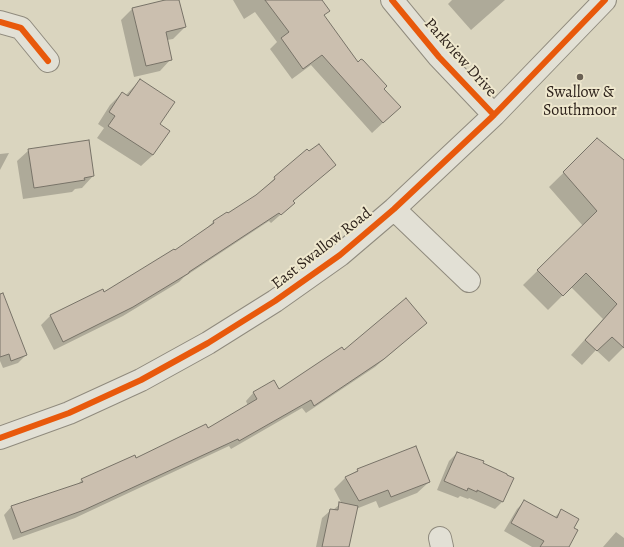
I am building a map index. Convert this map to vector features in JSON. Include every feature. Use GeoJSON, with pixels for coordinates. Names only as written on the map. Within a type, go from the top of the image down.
{"type":"FeatureCollection","features":[{"type":"Feature","properties":{"kind":"street","name":"Parkview Drive"},"geometry":{"type":"LineString","coordinates":[[392,0],[439,57],[494,115]]}},
{"type":"Feature","properties":{"kind":"street","name":"East Swallow Road"},"geometry":{"type":"LineString","coordinates":[[0,438],[69,412],[141,380],[208,343],[276,301],[340,255],[394,209],[494,115],[605,0]]}},
{"type":"Feature","properties":{"kind":"street"},"geometry":{"type":"LineString","coordinates":[[0,22],[21,28],[48,61]]}},
{"type":"Feature","properties":{"kind":"street"},"geometry":{"type":"LineString","coordinates":[[394,209],[469,282]]}},
{"type":"Feature","properties":{"kind":"building"},"geometry":{"type":"Polygon","coordinates":[[[165,0],[179,0],[186,27],[166,32],[172,60],[146,66],[132,8],[165,0]]]}},
{"type":"Feature","properties":{"kind":"building"},"geometry":{"type":"Polygon","coordinates":[[[265,0],[322,0],[330,11],[324,15],[358,62],[361,59],[363,60],[387,86],[384,89],[401,107],[383,123],[322,55],[303,69],[281,38],[289,32],[265,0]]]}},
{"type":"Feature","properties":{"kind":"building"},"geometry":{"type":"Polygon","coordinates":[[[140,79],[175,102],[160,124],[170,131],[153,155],[108,126],[115,116],[109,112],[122,92],[128,96],[140,79]]]}},
{"type":"Feature","properties":{"kind":"building"},"geometry":{"type":"Polygon","coordinates":[[[597,138],[624,160],[624,348],[612,337],[597,351],[585,340],[617,304],[586,273],[563,296],[537,270],[597,211],[563,172],[597,138]]]}},
{"type":"Feature","properties":{"kind":"building"},"geometry":{"type":"Polygon","coordinates":[[[89,140],[94,176],[84,178],[85,180],[34,188],[28,149],[89,140]]]}},
{"type":"Feature","properties":{"kind":"building"},"geometry":{"type":"Polygon","coordinates":[[[319,144],[336,165],[293,201],[295,203],[281,215],[279,213],[189,273],[133,307],[63,342],[50,315],[103,289],[104,292],[174,249],[175,250],[214,223],[213,221],[256,195],[275,179],[274,177],[307,149],[309,151],[319,144]]]}},
{"type":"Feature","properties":{"kind":"building"},"geometry":{"type":"Polygon","coordinates":[[[3,293],[27,355],[11,361],[9,354],[0,357],[0,294],[3,293]]]}},
{"type":"Feature","properties":{"kind":"building"},"geometry":{"type":"Polygon","coordinates":[[[406,298],[427,323],[384,359],[314,406],[311,400],[239,441],[238,439],[84,510],[21,533],[11,506],[83,482],[81,479],[135,455],[136,458],[206,424],[208,428],[257,399],[253,392],[274,380],[279,389],[342,347],[344,350],[406,298]]]}},
{"type":"Feature","properties":{"kind":"building"},"geometry":{"type":"Polygon","coordinates":[[[416,446],[430,482],[391,497],[388,490],[359,501],[345,477],[358,471],[357,469],[416,446]]]}},
{"type":"Feature","properties":{"kind":"building"},"geometry":{"type":"Polygon","coordinates":[[[457,452],[484,461],[483,463],[514,478],[503,502],[477,490],[477,492],[468,488],[467,491],[444,481],[457,452]]]}},
{"type":"Feature","properties":{"kind":"building"},"geometry":{"type":"Polygon","coordinates":[[[524,500],[557,518],[561,509],[579,519],[574,528],[578,530],[569,547],[540,547],[544,541],[511,523],[524,500]]]}},
{"type":"Feature","properties":{"kind":"building"},"geometry":{"type":"Polygon","coordinates":[[[339,502],[358,506],[349,547],[322,547],[330,509],[338,510],[339,502]]]}},
{"type":"Feature","properties":{"kind":"cycle path"},"geometry":{"type":"LineString","coordinates":[[392,0],[439,57],[494,115]]}},
{"type":"Feature","properties":{"kind":"cycle path"},"geometry":{"type":"LineString","coordinates":[[0,438],[69,413],[141,380],[208,343],[275,301],[340,255],[394,209],[494,115],[605,0]]}},
{"type":"Feature","properties":{"kind":"cycle path"},"geometry":{"type":"LineString","coordinates":[[0,22],[21,28],[48,61]]}},
{"type":"Feature","properties":{"kind":"place","name":"Swallow & Southmoor"},"geometry":{"type":"Point","coordinates":[580,77]}}]}
